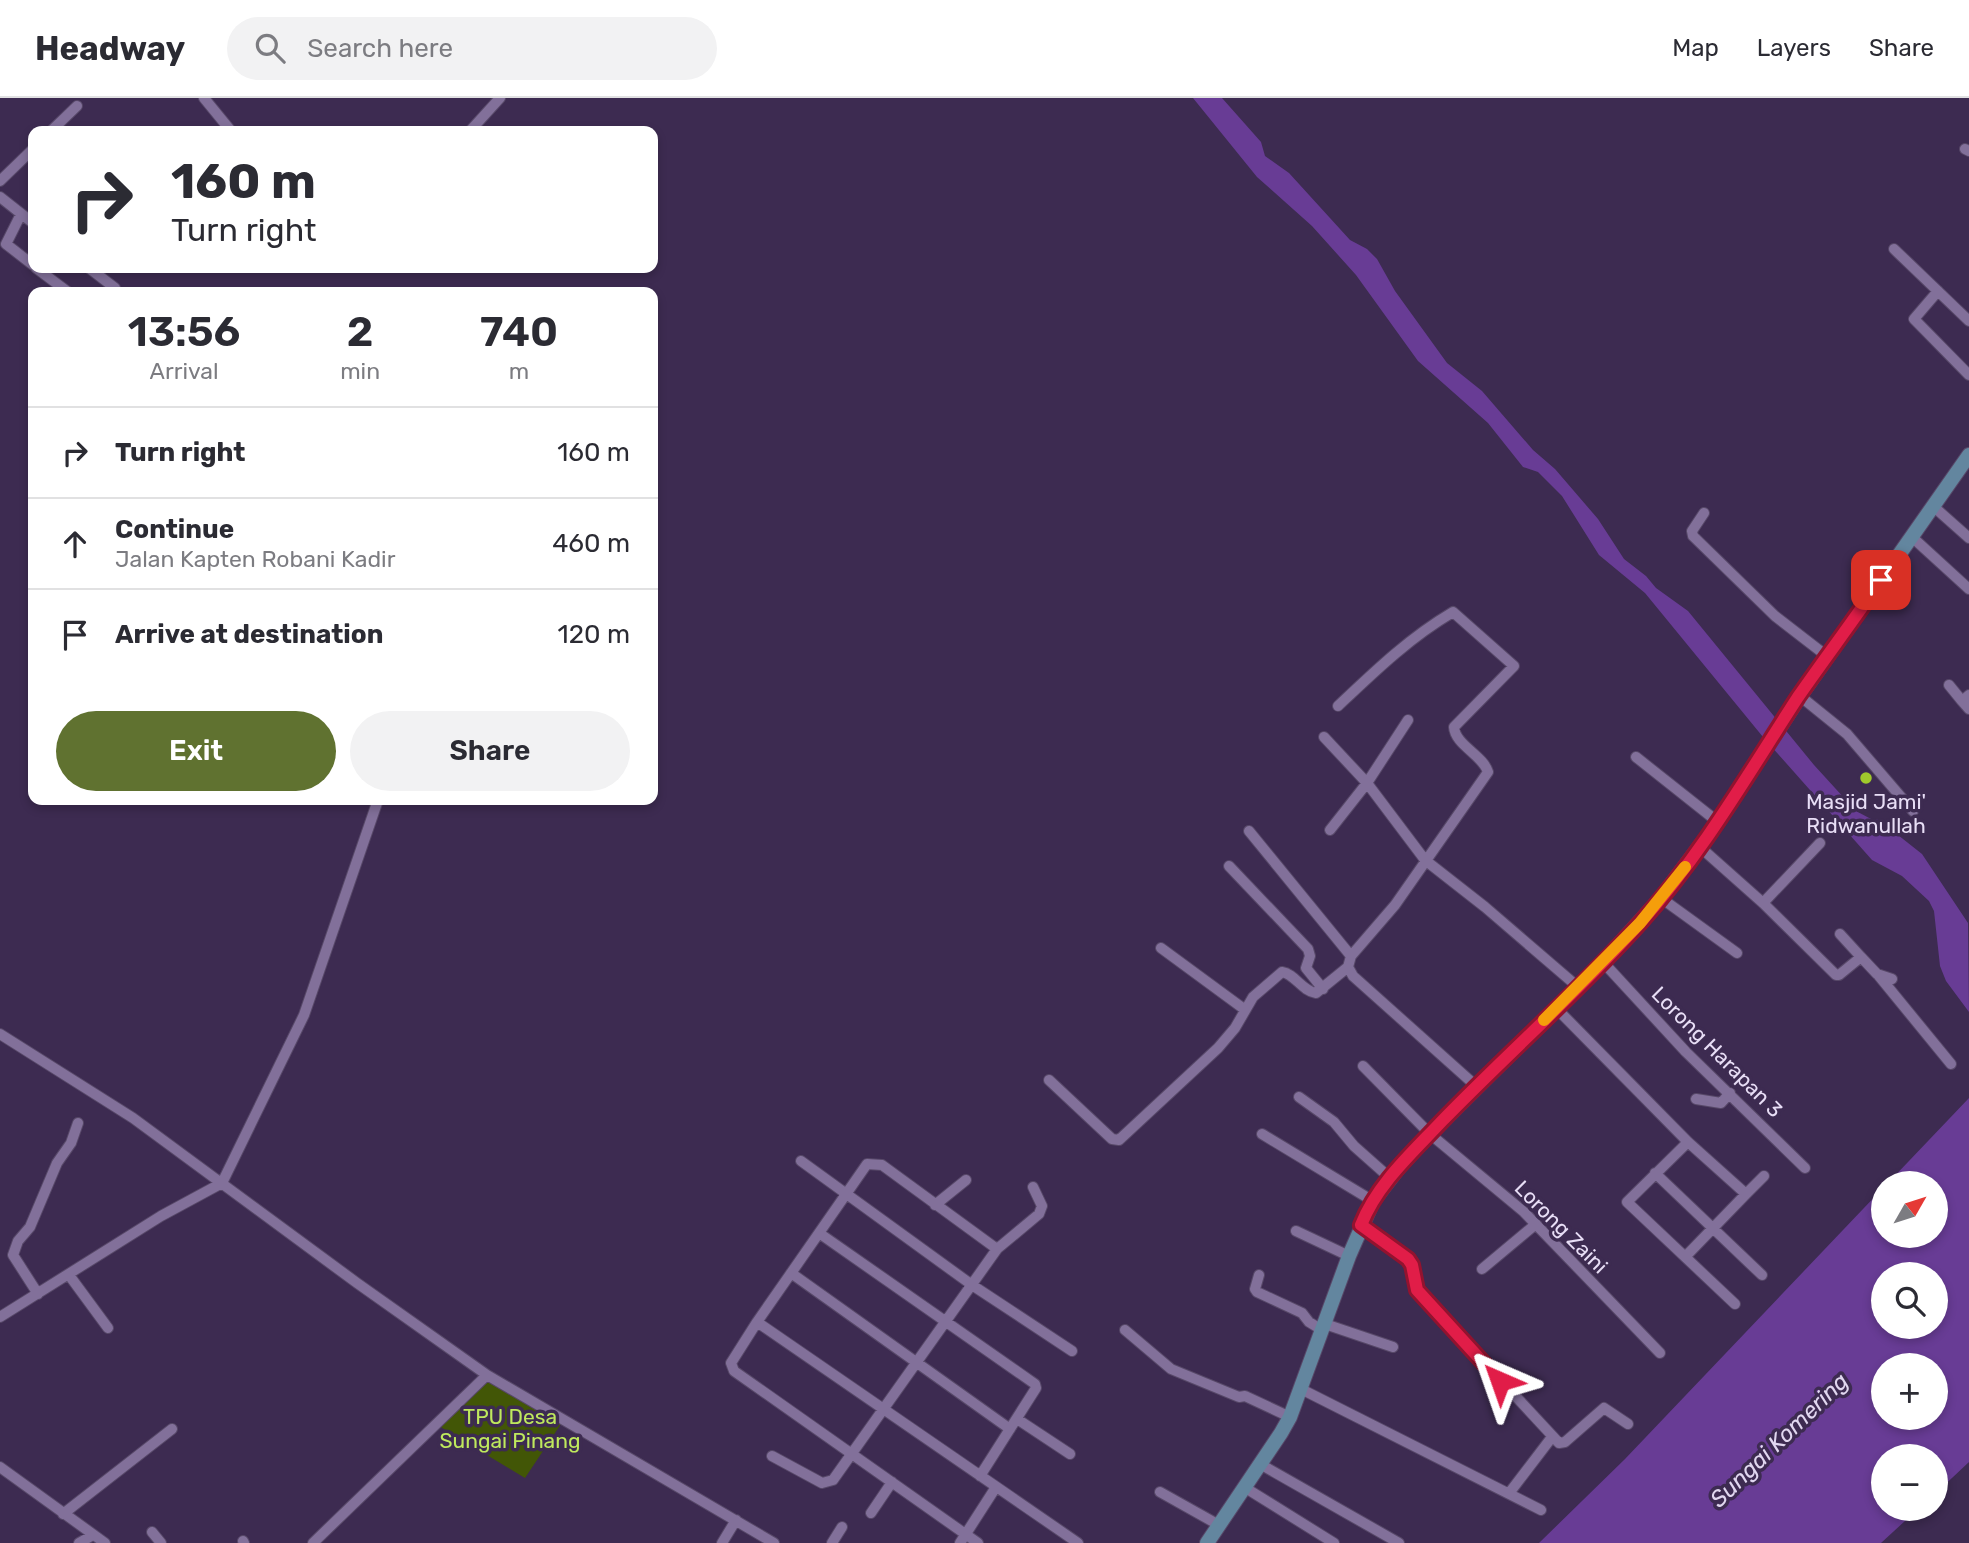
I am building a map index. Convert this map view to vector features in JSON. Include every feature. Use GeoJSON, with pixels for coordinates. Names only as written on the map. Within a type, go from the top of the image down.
{"type":"FeatureCollection","features":[{"type":"Feature","properties":{"kind":"main road"},"geometry":{"type":"LineString","coordinates":[[1207,1543],[1290,1417],[1349,1256],[1373,1201],[1430,1134],[1578,988],[1661,898],[1718,822],[1800,696],[1969,455]]}},
{"type":"Feature","properties":{"kind":"street"},"geometry":{"type":"LineString","coordinates":[[204,98],[227,126]]}},
{"type":"Feature","properties":{"kind":"street"},"geometry":{"type":"LineString","coordinates":[[475,126],[500,98]]}},
{"type":"Feature","properties":{"kind":"street"},"geometry":{"type":"LineString","coordinates":[[56,126],[77,106]]}},
{"type":"Feature","properties":{"kind":"street"},"geometry":{"type":"LineString","coordinates":[[0,181],[28,154]]}},
{"type":"Feature","properties":{"kind":"street"},"geometry":{"type":"LineString","coordinates":[[0,197],[28,219]]}},
{"type":"Feature","properties":{"kind":"street"},"geometry":{"type":"LineString","coordinates":[[21,214],[6,244],[28,261]]}},
{"type":"Feature","properties":{"kind":"street"},"geometry":{"type":"LineString","coordinates":[[1894,249],[1969,321]]}},
{"type":"Feature","properties":{"kind":"street"},"geometry":{"type":"LineString","coordinates":[[43,273],[61,287]]}},
{"type":"Feature","properties":{"kind":"street"},"geometry":{"type":"LineString","coordinates":[[96,273],[114,287]]}},
{"type":"Feature","properties":{"kind":"street"},"geometry":{"type":"LineString","coordinates":[[1938,291],[1914,318],[1969,375]]}},
{"type":"Feature","properties":{"kind":"street"},"geometry":{"type":"LineString","coordinates":[[1933,506],[1969,538]]}},
{"type":"Feature","properties":{"kind":"street"},"geometry":{"type":"LineString","coordinates":[[1704,513],[1693,528],[1693,536],[1775,616],[1828,657]]}},
{"type":"Feature","properties":{"kind":"street"},"geometry":{"type":"LineString","coordinates":[[1912,537],[1969,589]]}},
{"type":"Feature","properties":{"kind":"street"},"geometry":{"type":"LineString","coordinates":[[1049,1080],[1112,1139],[1119,1140],[1218,1048],[1235,1028],[1254,995],[1284,971],[1312,993],[1323,989],[1350,962],[1388,913],[1488,772],[1485,765],[1455,734],[1454,727],[1514,666],[1453,612],[1401,647],[1338,706]]}},
{"type":"Feature","properties":{"kind":"street"},"geometry":{"type":"LineString","coordinates":[[1949,685],[1967,702]]}},
{"type":"Feature","properties":{"kind":"street"},"geometry":{"type":"LineString","coordinates":[[1800,696],[1847,734],[1913,811]]}},
{"type":"Feature","properties":{"kind":"street"},"geometry":{"type":"LineString","coordinates":[[1330,830],[1367,783],[1408,720]]}},
{"type":"Feature","properties":{"kind":"street"},"geometry":{"type":"LineString","coordinates":[[1324,737],[1367,783],[1425,860],[1485,907],[1578,988]]}},
{"type":"Feature","properties":{"kind":"street"},"geometry":{"type":"LineString","coordinates":[[1636,757],[1718,822]]}},
{"type":"Feature","properties":{"kind":"street"},"geometry":{"type":"LineString","coordinates":[[0,1317],[161,1216],[222,1183],[304,1015],[375,805]]}},
{"type":"Feature","properties":{"kind":"street"},"geometry":{"type":"LineString","coordinates":[[1249,831],[1350,962],[1353,976],[1476,1086]]}},
{"type":"Feature","properties":{"kind":"street"},"geometry":{"type":"LineString","coordinates":[[1763,903],[1820,842]]}},
{"type":"Feature","properties":{"kind":"street"},"geometry":{"type":"LineString","coordinates":[[1700,847],[1763,903],[1836,975],[1861,957]]}},
{"type":"Feature","properties":{"kind":"street"},"geometry":{"type":"LineString","coordinates":[[1229,866],[1308,948],[1310,956],[1306,968],[1323,989]]}},
{"type":"Feature","properties":{"kind":"street"},"geometry":{"type":"LineString","coordinates":[[1661,898],[1737,953]]}},
{"type":"Feature","properties":{"kind":"street"},"geometry":{"type":"LineString","coordinates":[[1840,934],[1877,974],[1951,1064]]}},
{"type":"Feature","properties":{"kind":"street"},"geometry":{"type":"LineString","coordinates":[[1161,948],[1244,1009]]}},
{"type":"Feature","properties":{"kind":"street","name":"Lorong Harapan 3"},"geometry":{"type":"LineString","coordinates":[[1603,962],[1686,1052],[1805,1168]]}},
{"type":"Feature","properties":{"kind":"street"},"geometry":{"type":"LineString","coordinates":[[1877,974],[1892,979]]}},
{"type":"Feature","properties":{"kind":"street"},"geometry":{"type":"LineString","coordinates":[[1556,1008],[1688,1142],[1746,1194]]}},
{"type":"Feature","properties":{"kind":"street"},"geometry":{"type":"LineString","coordinates":[[0,1034],[134,1118],[357,1283],[487,1375],[774,1543]]}},
{"type":"Feature","properties":{"kind":"street","name":"Lorong Zaini"},"geometry":{"type":"LineString","coordinates":[[1363,1066],[1430,1134],[1536,1224],[1660,1353]]}},
{"type":"Feature","properties":{"kind":"street"},"geometry":{"type":"LineString","coordinates":[[1696,1099],[1721,1103],[1730,1093]]}},
{"type":"Feature","properties":{"kind":"street"},"geometry":{"type":"LineString","coordinates":[[1299,1097],[1334,1122],[1354,1146],[1391,1178]]}},
{"type":"Feature","properties":{"kind":"street"},"geometry":{"type":"LineString","coordinates":[[38,1294],[13,1255],[18,1241],[30,1227],[57,1163],[71,1143],[78,1123]]}},
{"type":"Feature","properties":{"kind":"street"},"geometry":{"type":"LineString","coordinates":[[1262,1134],[1373,1201]]}},
{"type":"Feature","properties":{"kind":"street"},"geometry":{"type":"LineString","coordinates":[[1688,1142],[1627,1202],[1735,1304]]}},
{"type":"Feature","properties":{"kind":"street"},"geometry":{"type":"LineString","coordinates":[[801,1161],[972,1285],[1072,1351]]}},
{"type":"Feature","properties":{"kind":"street"},"geometry":{"type":"LineString","coordinates":[[978,1543],[963,1539],[892,1482],[734,1371],[731,1363],[867,1164],[882,1165],[997,1249]]}},
{"type":"Feature","properties":{"kind":"street"},"geometry":{"type":"LineString","coordinates":[[1656,1173],[1762,1275]]}},
{"type":"Feature","properties":{"kind":"street"},"geometry":{"type":"LineString","coordinates":[[1685,1257],[1764,1176]]}},
{"type":"Feature","properties":{"kind":"street"},"geometry":{"type":"LineString","coordinates":[[935,1205],[966,1180]]}},
{"type":"Feature","properties":{"kind":"street"},"geometry":{"type":"LineString","coordinates":[[772,1456],[825,1483],[833,1480],[997,1249],[1039,1214],[1042,1206],[1033,1187]]}},
{"type":"Feature","properties":{"kind":"street"},"geometry":{"type":"LineString","coordinates":[[1482,1269],[1536,1224]]}},
{"type":"Feature","properties":{"kind":"street"},"geometry":{"type":"LineString","coordinates":[[1361,1225],[1408,1259],[1412,1265],[1417,1290],[1559,1443],[1564,1443],[1604,1408],[1628,1424]]}},
{"type":"Feature","properties":{"kind":"street"},"geometry":{"type":"LineString","coordinates":[[1296,1230],[1349,1256]]}},
{"type":"Feature","properties":{"kind":"street"},"geometry":{"type":"LineString","coordinates":[[819,1233],[1035,1384],[1036,1388],[980,1476]]}},
{"type":"Feature","properties":{"kind":"street"},"geometry":{"type":"LineString","coordinates":[[791,1273],[1010,1429]]}},
{"type":"Feature","properties":{"kind":"street"},"geometry":{"type":"LineString","coordinates":[[69,1275],[108,1328]]}},
{"type":"Feature","properties":{"kind":"street"},"geometry":{"type":"LineString","coordinates":[[1259,1275],[1255,1289],[1257,1292],[1302,1313],[1309,1322],[1393,1347]]}},
{"type":"Feature","properties":{"kind":"street"},"geometry":{"type":"LineString","coordinates":[[757,1322],[1078,1543]]}},
{"type":"Feature","properties":{"kind":"street"},"geometry":{"type":"LineString","coordinates":[[1125,1330],[1171,1368],[1239,1397],[1245,1396],[1290,1417]]}},
{"type":"Feature","properties":{"kind":"street"},"geometry":{"type":"LineString","coordinates":[[313,1543],[487,1375]]}},
{"type":"Feature","properties":{"kind":"street"},"geometry":{"type":"LineString","coordinates":[[1301,1389],[1510,1492],[1541,1510]]}},
{"type":"Feature","properties":{"kind":"street"},"geometry":{"type":"LineString","coordinates":[[1017,1419],[1070,1454]]}},
{"type":"Feature","properties":{"kind":"street"},"geometry":{"type":"LineString","coordinates":[[63,1514],[172,1429]]}},
{"type":"Feature","properties":{"kind":"street"},"geometry":{"type":"LineString","coordinates":[[1510,1492],[1552,1437]]}},
{"type":"Feature","properties":{"kind":"street"},"geometry":{"type":"LineString","coordinates":[[1260,1464],[1399,1543]]}},
{"type":"Feature","properties":{"kind":"street"},"geometry":{"type":"LineString","coordinates":[[0,1467],[105,1543]]}},
{"type":"Feature","properties":{"kind":"street"},"geometry":{"type":"LineString","coordinates":[[871,1513],[892,1482]]}},
{"type":"Feature","properties":{"kind":"street"},"geometry":{"type":"LineString","coordinates":[[963,1539],[996,1487]]}},
{"type":"Feature","properties":{"kind":"street"},"geometry":{"type":"LineString","coordinates":[[1244,1487],[1334,1543]]}},
{"type":"Feature","properties":{"kind":"street"},"geometry":{"type":"LineString","coordinates":[[1160,1492],[1219,1525]]}},
{"type":"Feature","properties":{"kind":"street"},"geometry":{"type":"LineString","coordinates":[[722,1543],[736,1520]]}},
{"type":"Feature","properties":{"kind":"street"},"geometry":{"type":"LineString","coordinates":[[832,1543],[842,1527]]}},
{"type":"Feature","properties":{"kind":"street"},"geometry":{"type":"LineString","coordinates":[[152,1532],[161,1543]]}},
{"type":"Feature","properties":{"kind":"street"},"geometry":{"type":"LineString","coordinates":[[79,1543],[93,1535]]}},
{"type":"Feature","properties":{"kind":"green space","name":"TPU Desa Sungai Pinang"},"geometry":{"type":"Polygon","coordinates":[[[489,1379],[563,1421],[525,1478],[439,1426],[489,1379]]]}},
{"type":"Feature","properties":{"kind":"water"},"geometry":{"type":"Polygon","coordinates":[[[1193,98],[1222,98],[1261,142],[1265,156],[1289,173],[1350,240],[1367,249],[1377,259],[1395,291],[1447,363],[1482,391],[1533,450],[1555,469],[1598,519],[1624,559],[1646,576],[1656,588],[1688,611],[1814,765],[1856,811],[1879,820],[1922,854],[1968,923],[1969,1012],[1946,981],[1940,966],[1934,911],[1929,901],[1902,876],[1872,860],[1763,737],[1645,593],[1599,555],[1562,496],[1538,472],[1523,467],[1488,423],[1418,361],[1356,275],[1312,226],[1257,177],[1193,98]]]}},
{"type":"Feature","properties":{"kind":"water","name":"Sungai Komering"},"geometry":{"type":"Polygon","coordinates":[[[1969,1098],[1969,1462],[1948,1482],[1948,1444],[1871,1444],[1871,1521],[1905,1521],[1881,1543],[1539,1543],[1625,1459],[1871,1201],[1871,1248],[1948,1248],[1948,1171],[1899,1171],[1969,1098]]]}},
{"type":"Feature","properties":{"kind":"slow traffic"},"geometry":{"type":"LineString","coordinates":[[1544,1020],[1640,923],[1685,867]]}},
{"type":"Feature","properties":{"kind":"place","name":"Masjid Jami' Ridwanullah"},"geometry":{"type":"Point","coordinates":[1866,778]}},
{"type":"Feature","properties":{"kind":"route"},"geometry":{"type":"LineString","coordinates":[[1500,1381],[1417,1290],[1412,1265],[1408,1259],[1361,1225],[1367,1211],[1409,1156],[1517,1045],[1578,988],[1661,898],[1718,822],[1800,696],[1881,580]]}}]}
